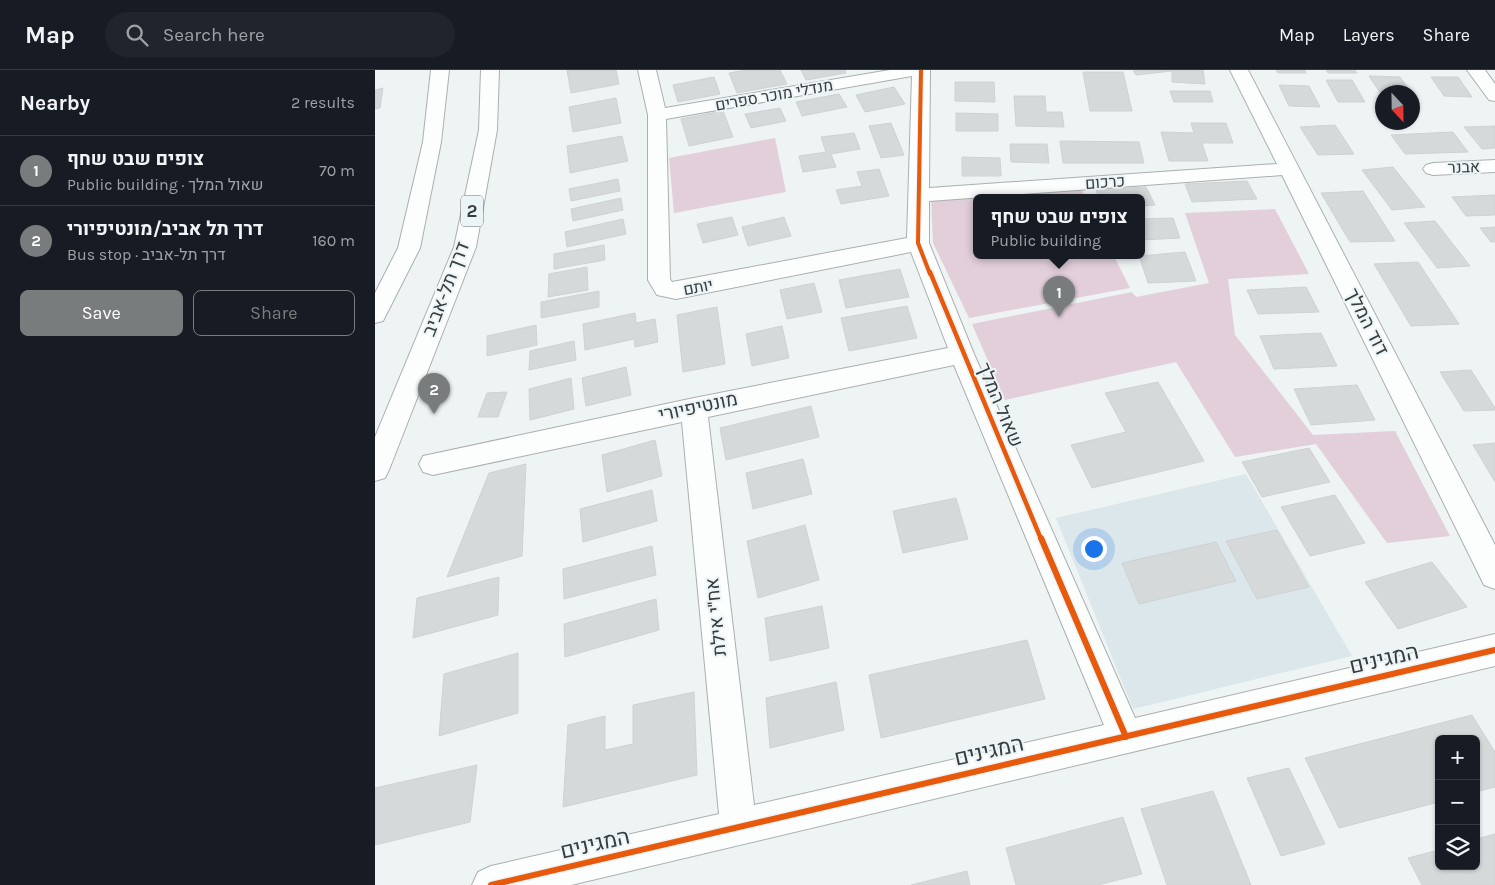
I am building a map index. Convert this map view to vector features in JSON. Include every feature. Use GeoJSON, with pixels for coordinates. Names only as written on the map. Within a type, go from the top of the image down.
{"type":"FeatureCollection","features":[{"type":"Feature","properties":{"kind":"main road"},"geometry":{"type":"LineString","coordinates":[[375,315],[409,248],[433,142],[440,70]]}},
{"type":"Feature","properties":{"kind":"main road","name":"דרך תל-אביב"},"geometry":{"type":"LineString","coordinates":[[375,470],[465,247],[488,130],[490,70]]}},
{"type":"Feature","properties":{"kind":"main road","name":"יותם"},"geometry":{"type":"LineString","coordinates":[[647,70],[657,115],[659,280],[665,289],[676,291],[918,243]]}},
{"type":"Feature","properties":{"kind":"main road","name":"מנדלי מוכר ספרים"},"geometry":{"type":"LineString","coordinates":[[657,115],[920,70]]}},
{"type":"Feature","properties":{"kind":"main road","name":"שאול המלך"},"geometry":{"type":"LineString","coordinates":[[920,70],[921,195],[917,230],[918,243],[962,354],[1126,737]]}},
{"type":"Feature","properties":{"kind":"main road","name":"דוד המלך"},"geometry":{"type":"LineString","coordinates":[[1239,70],[1495,575]]}},
{"type":"Feature","properties":{"kind":"main road"},"geometry":{"type":"LineString","coordinates":[[1476,70],[1495,96]]}},
{"type":"Feature","properties":{"kind":"main road","name":"אבנר"},"geometry":{"type":"LineString","coordinates":[[1433,169],[1495,166]]}},
{"type":"Feature","properties":{"kind":"main road","name":"כרכום"},"geometry":{"type":"LineString","coordinates":[[921,195],[1289,169]]}},
{"type":"Feature","properties":{"kind":"main road","name":"מונטיפיורי"},"geometry":{"type":"LineString","coordinates":[[433,464],[693,408],[962,354]]}},
{"type":"Feature","properties":{"kind":"main road","name":"אח''י אילת"},"geometry":{"type":"LineString","coordinates":[[693,408],[738,826]]}},
{"type":"Feature","properties":{"kind":"main road","name":"המגינים"},"geometry":{"type":"LineString","coordinates":[[491,885],[1495,650]]}},
{"type":"Feature","properties":{"kind":"shaded area"},"geometry":{"type":"Polygon","coordinates":[[[775,138],[786,192],[674,213],[669,158],[775,138]]]}},
{"type":"Feature","properties":{"kind":"shaded area"},"geometry":{"type":"Polygon","coordinates":[[[1081,189],[1084,194],[1006,194],[1081,189]]]}},
{"type":"Feature","properties":{"kind":"shaded area"},"geometry":{"type":"Polygon","coordinates":[[[973,196],[973,259],[1116,259],[1130,288],[969,318],[933,243],[931,199],[973,196]]]}},
{"type":"Feature","properties":{"kind":"shaded area"},"geometry":{"type":"Polygon","coordinates":[[[1275,209],[1309,274],[1228,279],[1235,335],[1313,435],[1395,431],[1450,536],[1387,543],[1316,444],[1235,457],[1176,362],[1005,400],[972,324],[1132,292],[1136,297],[1209,283],[1185,213],[1275,209]]]}},
{"type":"Feature","properties":{"kind":"shaded area"},"geometry":{"type":"Polygon","coordinates":[[[1246,474],[1352,656],[1133,709],[1056,518],[1246,474]]]}},
{"type":"Feature","properties":{"kind":"building"},"geometry":{"type":"Polygon","coordinates":[[[567,70],[616,70],[619,84],[571,93],[567,70]]]}},
{"type":"Feature","properties":{"kind":"building"},"geometry":{"type":"Polygon","coordinates":[[[745,70],[780,70],[787,84],[737,93],[729,73],[745,70]]]}},
{"type":"Feature","properties":{"kind":"building"},"geometry":{"type":"Polygon","coordinates":[[[801,70],[845,70],[846,73],[806,80],[801,70]]]}},
{"type":"Feature","properties":{"kind":"building"},"geometry":{"type":"Polygon","coordinates":[[[1133,70],[1203,70],[1205,84],[1172,82],[1172,71],[1136,75],[1133,70]]]}},
{"type":"Feature","properties":{"kind":"building"},"geometry":{"type":"Polygon","coordinates":[[[1276,70],[1305,70],[1306,73],[1278,73],[1276,70]]]}},
{"type":"Feature","properties":{"kind":"building"},"geometry":{"type":"Polygon","coordinates":[[[1326,70],[1355,70],[1357,73],[1328,73],[1326,70]]]}},
{"type":"Feature","properties":{"kind":"building"},"geometry":{"type":"Polygon","coordinates":[[[1083,72],[1123,72],[1132,111],[1090,111],[1083,72]]]}},
{"type":"Feature","properties":{"kind":"building"},"geometry":{"type":"Polygon","coordinates":[[[1369,76],[1400,77],[1406,85],[1375,85],[1369,76]]]}},
{"type":"Feature","properties":{"kind":"building"},"geometry":{"type":"Polygon","coordinates":[[[714,77],[720,94],[678,102],[673,85],[714,77]]]}},
{"type":"Feature","properties":{"kind":"building"},"geometry":{"type":"Polygon","coordinates":[[[1431,77],[1458,77],[1472,97],[1444,96],[1431,77]]]}},
{"type":"Feature","properties":{"kind":"building"},"geometry":{"type":"Polygon","coordinates":[[[1326,80],[1352,80],[1365,102],[1338,102],[1326,80]]]}},
{"type":"Feature","properties":{"kind":"building"},"geometry":{"type":"Polygon","coordinates":[[[955,82],[994,82],[995,102],[955,101],[955,82]]]}},
{"type":"Feature","properties":{"kind":"building"},"geometry":{"type":"Polygon","coordinates":[[[1279,85],[1309,86],[1320,107],[1289,106],[1279,85]]]}},
{"type":"Feature","properties":{"kind":"building"},"geometry":{"type":"Polygon","coordinates":[[[894,87],[905,104],[865,112],[856,95],[894,87]]]}},
{"type":"Feature","properties":{"kind":"building"},"geometry":{"type":"Polygon","coordinates":[[[383,88],[380,108],[375,109],[375,90],[383,88]]]}},
{"type":"Feature","properties":{"kind":"building"},"geometry":{"type":"Polygon","coordinates":[[[1170,91],[1210,91],[1213,102],[1174,102],[1170,91]]]}},
{"type":"Feature","properties":{"kind":"building"},"geometry":{"type":"Polygon","coordinates":[[[839,94],[847,107],[802,116],[796,102],[839,94]]]}},
{"type":"Feature","properties":{"kind":"building"},"geometry":{"type":"Polygon","coordinates":[[[1014,96],[1045,96],[1046,112],[1062,112],[1064,127],[1016,126],[1014,96]]]}},
{"type":"Feature","properties":{"kind":"building"},"geometry":{"type":"Polygon","coordinates":[[[616,98],[621,123],[573,132],[569,107],[616,98]]]}},
{"type":"Feature","properties":{"kind":"building"},"geometry":{"type":"Polygon","coordinates":[[[780,108],[786,121],[751,128],[745,114],[780,108]]]}},
{"type":"Feature","properties":{"kind":"building"},"geometry":{"type":"Polygon","coordinates":[[[723,111],[733,137],[689,146],[681,119],[723,111]]]}},
{"type":"Feature","properties":{"kind":"building"},"geometry":{"type":"Polygon","coordinates":[[[956,113],[998,114],[998,131],[956,131],[956,113]]]}},
{"type":"Feature","properties":{"kind":"building"},"geometry":{"type":"Polygon","coordinates":[[[891,123],[904,155],[881,158],[869,126],[891,123]]]}},
{"type":"Feature","properties":{"kind":"building"},"geometry":{"type":"Polygon","coordinates":[[[1191,123],[1226,123],[1233,143],[1202,143],[1208,161],[1169,161],[1161,132],[1194,133],[1191,123]]]}},
{"type":"Feature","properties":{"kind":"building"},"geometry":{"type":"Polygon","coordinates":[[[1335,125],[1354,154],[1318,155],[1300,127],[1335,125]]]}},
{"type":"Feature","properties":{"kind":"building"},"geometry":{"type":"Polygon","coordinates":[[[1495,126],[1495,148],[1482,149],[1464,127],[1495,126]]]}},
{"type":"Feature","properties":{"kind":"building"},"geometry":{"type":"Polygon","coordinates":[[[1453,132],[1468,152],[1405,154],[1391,135],[1453,132]]]}},
{"type":"Feature","properties":{"kind":"building"},"geometry":{"type":"Polygon","coordinates":[[[854,133],[860,149],[831,154],[836,167],[803,172],[799,156],[826,152],[821,137],[854,133]]]}},
{"type":"Feature","properties":{"kind":"building"},"geometry":{"type":"Polygon","coordinates":[[[622,136],[628,161],[570,173],[567,146],[622,136]]]}},
{"type":"Feature","properties":{"kind":"building"},"geometry":{"type":"Polygon","coordinates":[[[1060,141],[1139,142],[1144,163],[1063,163],[1060,141]]]}},
{"type":"Feature","properties":{"kind":"building"},"geometry":{"type":"Polygon","coordinates":[[[1010,144],[1047,144],[1049,163],[1011,162],[1010,144]]]}},
{"type":"Feature","properties":{"kind":"building"},"geometry":{"type":"Polygon","coordinates":[[[962,157],[1000,158],[1001,176],[962,176],[962,157]]]}},
{"type":"Feature","properties":{"kind":"building"},"geometry":{"type":"Polygon","coordinates":[[[1393,167],[1425,207],[1392,210],[1362,170],[1393,167]]]}},
{"type":"Feature","properties":{"kind":"building"},"geometry":{"type":"Polygon","coordinates":[[[879,169],[889,196],[841,204],[836,190],[862,186],[857,172],[879,169]]]}},
{"type":"Feature","properties":{"kind":"building"},"geometry":{"type":"Polygon","coordinates":[[[618,179],[620,191],[571,201],[569,189],[618,179]]]}},
{"type":"Feature","properties":{"kind":"building"},"geometry":{"type":"Polygon","coordinates":[[[1247,181],[1257,199],[1192,202],[1185,184],[1247,181]]]}},
{"type":"Feature","properties":{"kind":"building"},"geometry":{"type":"Polygon","coordinates":[[[1146,187],[1155,205],[1145,206],[1145,194],[1098,194],[1096,190],[1146,187]]]}},
{"type":"Feature","properties":{"kind":"building"},"geometry":{"type":"Polygon","coordinates":[[[1363,191],[1395,241],[1350,242],[1321,193],[1363,191]]]}},
{"type":"Feature","properties":{"kind":"building"},"geometry":{"type":"Polygon","coordinates":[[[1495,195],[1495,215],[1466,216],[1452,197],[1495,195]]]}},
{"type":"Feature","properties":{"kind":"building"},"geometry":{"type":"Polygon","coordinates":[[[621,198],[623,210],[573,221],[571,209],[621,198]]]}},
{"type":"Feature","properties":{"kind":"building"},"geometry":{"type":"Polygon","coordinates":[[[732,217],[738,235],[703,243],[697,224],[732,217]]]}},
{"type":"Feature","properties":{"kind":"building"},"geometry":{"type":"Polygon","coordinates":[[[784,217],[791,236],[748,246],[742,227],[784,217]]]}},
{"type":"Feature","properties":{"kind":"building"},"geometry":{"type":"Polygon","coordinates":[[[1173,218],[1180,238],[1145,240],[1145,219],[1173,218]]]}},
{"type":"Feature","properties":{"kind":"building"},"geometry":{"type":"Polygon","coordinates":[[[623,219],[626,234],[567,247],[565,232],[623,219]]]}},
{"type":"Feature","properties":{"kind":"building"},"geometry":{"type":"Polygon","coordinates":[[[1435,221],[1470,266],[1437,268],[1404,223],[1435,221]]]}},
{"type":"Feature","properties":{"kind":"building"},"geometry":{"type":"Polygon","coordinates":[[[1495,227],[1495,242],[1491,242],[1480,228],[1495,227]]]}},
{"type":"Feature","properties":{"kind":"building"},"geometry":{"type":"Polygon","coordinates":[[[604,245],[605,260],[554,269],[554,254],[604,245]]]}},
{"type":"Feature","properties":{"kind":"building"},"geometry":{"type":"Polygon","coordinates":[[[1185,252],[1196,281],[1148,283],[1140,259],[1145,259],[1145,255],[1185,252]]]}},
{"type":"Feature","properties":{"kind":"building"},"geometry":{"type":"Polygon","coordinates":[[[1418,262],[1459,324],[1411,326],[1374,264],[1418,262]]]}},
{"type":"Feature","properties":{"kind":"building"},"geometry":{"type":"Polygon","coordinates":[[[587,267],[588,290],[548,297],[549,274],[587,267]]]}},
{"type":"Feature","properties":{"kind":"building"},"geometry":{"type":"Polygon","coordinates":[[[900,269],[909,297],[846,308],[839,280],[900,269]]]}},
{"type":"Feature","properties":{"kind":"building"},"geometry":{"type":"Polygon","coordinates":[[[814,283],[822,312],[787,319],[780,290],[814,283]]]}},
{"type":"Feature","properties":{"kind":"building"},"geometry":{"type":"Polygon","coordinates":[[[1306,287],[1319,312],[1258,314],[1247,290],[1306,287]]]}},
{"type":"Feature","properties":{"kind":"building"},"geometry":{"type":"Polygon","coordinates":[[[599,291],[599,307],[541,318],[541,302],[599,291]]]}},
{"type":"Feature","properties":{"kind":"building"},"geometry":{"type":"Polygon","coordinates":[[[907,306],[917,338],[849,351],[841,318],[907,306]]]}},
{"type":"Feature","properties":{"kind":"building"},"geometry":{"type":"Polygon","coordinates":[[[717,307],[725,364],[683,372],[677,315],[717,307]]]}},
{"type":"Feature","properties":{"kind":"building"},"geometry":{"type":"Polygon","coordinates":[[[635,313],[636,323],[655,319],[658,342],[635,347],[634,339],[585,350],[583,324],[635,313]]]}},
{"type":"Feature","properties":{"kind":"building"},"geometry":{"type":"Polygon","coordinates":[[[536,325],[537,345],[487,356],[487,336],[536,325]]]}},
{"type":"Feature","properties":{"kind":"building"},"geometry":{"type":"Polygon","coordinates":[[[782,326],[789,358],[752,366],[746,334],[782,326]]]}},
{"type":"Feature","properties":{"kind":"building"},"geometry":{"type":"Polygon","coordinates":[[[1321,333],[1337,366],[1274,369],[1260,336],[1321,333]]]}},
{"type":"Feature","properties":{"kind":"building"},"geometry":{"type":"Polygon","coordinates":[[[574,341],[576,360],[529,370],[530,351],[574,341]]]}},
{"type":"Feature","properties":{"kind":"building"},"geometry":{"type":"Polygon","coordinates":[[[626,367],[631,395],[586,406],[582,378],[626,367]]]}},
{"type":"Feature","properties":{"kind":"building"},"geometry":{"type":"Polygon","coordinates":[[[1471,370],[1495,410],[1464,411],[1440,372],[1471,370]]]}},
{"type":"Feature","properties":{"kind":"building"},"geometry":{"type":"Polygon","coordinates":[[[571,378],[574,409],[530,420],[529,389],[571,378]]]}},
{"type":"Feature","properties":{"kind":"building"},"geometry":{"type":"Polygon","coordinates":[[[1158,382],[1204,461],[1092,488],[1071,445],[1126,432],[1105,393],[1158,382]]]}},
{"type":"Feature","properties":{"kind":"building"},"geometry":{"type":"Polygon","coordinates":[[[1357,385],[1375,420],[1311,425],[1294,389],[1357,385]]]}},
{"type":"Feature","properties":{"kind":"building"},"geometry":{"type":"Polygon","coordinates":[[[507,392],[498,417],[478,417],[487,393],[507,392]]]}},
{"type":"Feature","properties":{"kind":"building"},"geometry":{"type":"Polygon","coordinates":[[[811,406],[819,437],[726,460],[720,428],[811,406]]]}},
{"type":"Feature","properties":{"kind":"building"},"geometry":{"type":"Polygon","coordinates":[[[655,440],[662,476],[607,492],[602,455],[655,440]]]}},
{"type":"Feature","properties":{"kind":"building"},"geometry":{"type":"Polygon","coordinates":[[[1495,443],[1495,482],[1473,445],[1495,443]]]}},
{"type":"Feature","properties":{"kind":"building"},"geometry":{"type":"Polygon","coordinates":[[[1309,448],[1330,482],[1262,497],[1242,462],[1309,448]]]}},
{"type":"Feature","properties":{"kind":"building"},"geometry":{"type":"Polygon","coordinates":[[[803,459],[812,494],[753,509],[746,473],[803,459]]]}},
{"type":"Feature","properties":{"kind":"building"},"geometry":{"type":"Polygon","coordinates":[[[526,464],[522,556],[447,577],[489,473],[526,464]]]}},
{"type":"Feature","properties":{"kind":"building"},"geometry":{"type":"Polygon","coordinates":[[[652,490],[657,521],[583,542],[580,509],[652,490]]]}},
{"type":"Feature","properties":{"kind":"building"},"geometry":{"type":"Polygon","coordinates":[[[1335,495],[1365,543],[1310,556],[1281,507],[1335,495]]]}},
{"type":"Feature","properties":{"kind":"building"},"geometry":{"type":"Polygon","coordinates":[[[956,498],[968,539],[903,553],[893,511],[956,498]]]}},
{"type":"Feature","properties":{"kind":"building"},"geometry":{"type":"Polygon","coordinates":[[[805,525],[819,580],[758,598],[747,541],[805,525]]]}},
{"type":"Feature","properties":{"kind":"building"},"geometry":{"type":"Polygon","coordinates":[[[1277,530],[1309,587],[1257,599],[1226,541],[1277,530]]]}},
{"type":"Feature","properties":{"kind":"building"},"geometry":{"type":"Polygon","coordinates":[[[1216,542],[1236,581],[1139,604],[1122,563],[1216,542]]]}},
{"type":"Feature","properties":{"kind":"building"},"geometry":{"type":"Polygon","coordinates":[[[652,546],[656,575],[564,599],[563,569],[652,546]]]}},
{"type":"Feature","properties":{"kind":"building"},"geometry":{"type":"Polygon","coordinates":[[[1432,562],[1467,607],[1398,629],[1365,582],[1432,562]]]}},
{"type":"Feature","properties":{"kind":"building"},"geometry":{"type":"Polygon","coordinates":[[[499,577],[498,615],[413,638],[417,598],[499,577]]]}},
{"type":"Feature","properties":{"kind":"building"},"geometry":{"type":"Polygon","coordinates":[[[656,599],[659,630],[565,657],[564,624],[656,599]]]}},
{"type":"Feature","properties":{"kind":"building"},"geometry":{"type":"Polygon","coordinates":[[[822,606],[829,648],[770,661],[765,618],[822,606]]]}},
{"type":"Feature","properties":{"kind":"building"},"geometry":{"type":"Polygon","coordinates":[[[1027,640],[1045,699],[881,738],[869,675],[1027,640]]]}},
{"type":"Feature","properties":{"kind":"building"},"geometry":{"type":"Polygon","coordinates":[[[518,653],[518,713],[439,736],[444,674],[518,653]]]}},
{"type":"Feature","properties":{"kind":"building"},"geometry":{"type":"Polygon","coordinates":[[[836,682],[844,730],[770,748],[766,698],[836,682]]]}},
{"type":"Feature","properties":{"kind":"building"},"geometry":{"type":"Polygon","coordinates":[[[694,692],[697,775],[563,807],[568,725],[605,716],[605,750],[633,744],[633,705],[694,692]]]}},
{"type":"Feature","properties":{"kind":"building"},"geometry":{"type":"Polygon","coordinates":[[[1472,715],[1495,752],[1495,787],[1480,791],[1480,735],[1435,735],[1435,803],[1339,828],[1305,758],[1472,715]]]}},
{"type":"Feature","properties":{"kind":"building"},"geometry":{"type":"Polygon","coordinates":[[[477,765],[470,822],[375,845],[375,788],[477,765]]]}},
{"type":"Feature","properties":{"kind":"building"},"geometry":{"type":"Polygon","coordinates":[[[1289,768],[1325,844],[1281,856],[1247,778],[1289,768]]]}},
{"type":"Feature","properties":{"kind":"building"},"geometry":{"type":"Polygon","coordinates":[[[1213,791],[1251,885],[1167,885],[1141,809],[1213,791]]]}},
{"type":"Feature","properties":{"kind":"building"},"geometry":{"type":"Polygon","coordinates":[[[1123,817],[1142,874],[1098,885],[1016,885],[1006,848],[1123,817]]]}},
{"type":"Feature","properties":{"kind":"building"},"geometry":{"type":"Polygon","coordinates":[[[1495,834],[1495,885],[1422,885],[1408,858],[1435,851],[1435,870],[1480,870],[1480,838],[1495,834]]]}},
{"type":"Feature","properties":{"kind":"building"},"geometry":{"type":"Polygon","coordinates":[[[967,871],[970,885],[911,885],[967,871]]]}},
{"type":"Feature","properties":{"kind":"cycle path"},"geometry":{"type":"LineString","coordinates":[[921,70],[918,243],[962,354],[1126,737]]}},
{"type":"Feature","properties":{"kind":"cycle path"},"geometry":{"type":"LineString","coordinates":[[491,885],[1495,650]]}},
{"type":"Feature","properties":{"kind":"place","name":"צופים שבט שחף"},"geometry":{"type":"Point","coordinates":[1059,317]}},
{"type":"Feature","properties":{"kind":"place","name":"דרך תל אביב/מונטיפיורי"},"geometry":{"type":"Point","coordinates":[434,414]}}]}
